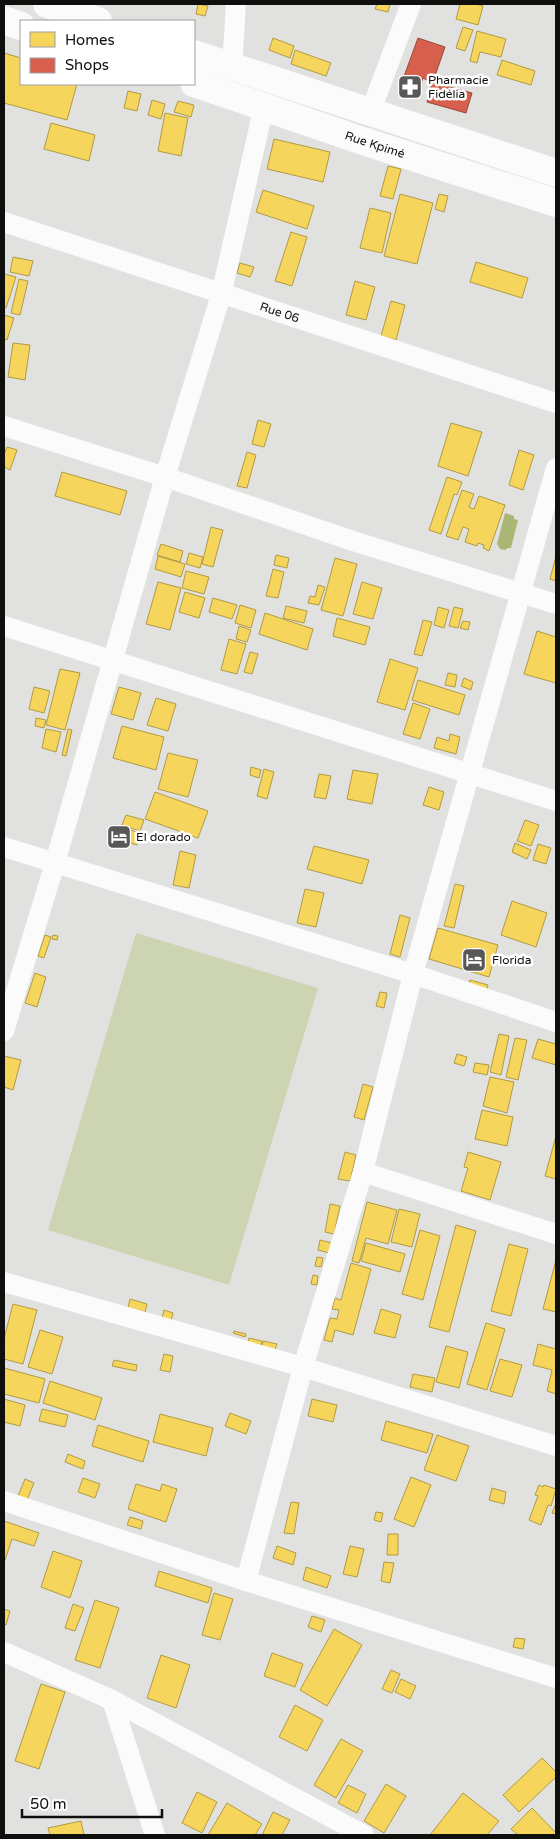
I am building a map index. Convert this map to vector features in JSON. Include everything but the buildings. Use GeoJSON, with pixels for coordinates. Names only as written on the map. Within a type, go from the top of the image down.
{"type":"FeatureCollection","features":[{"type":"Feature","properties":{"kind":"main road"},"geometry":{"type":"LineString","coordinates":[[47,4],[95,20]]}},
{"type":"Feature","properties":{"kind":"main road"},"geometry":{"type":"LineString","coordinates":[[4,20],[20,26]]}},
{"type":"Feature","properties":{"kind":"main road"},"geometry":{"type":"LineString","coordinates":[[195,54],[556,173]]}},
{"type":"Feature","properties":{"kind":"main road","name":"Rue Kpimé"},"geometry":{"type":"LineString","coordinates":[[195,83],[556,203]]}},
{"type":"Feature","properties":{"kind":"street"},"geometry":{"type":"LineString","coordinates":[[232,67],[236,4]]}},
{"type":"Feature","properties":{"kind":"street"},"geometry":{"type":"LineString","coordinates":[[370,113],[411,4]]}},
{"type":"Feature","properties":{"kind":"street"},"geometry":{"type":"LineString","coordinates":[[4,1031],[165,477],[221,294],[264,106]]}},
{"type":"Feature","properties":{"kind":"street","name":"Rue 06"},"geometry":{"type":"LineString","coordinates":[[4,222],[556,403]]}},
{"type":"Feature","properties":{"kind":"street"},"geometry":{"type":"LineString","coordinates":[[4,426],[165,477],[353,541],[556,604]]}},
{"type":"Feature","properties":{"kind":"street"},"geometry":{"type":"LineString","coordinates":[[246,1581],[303,1367],[363,1172],[413,974],[556,468]]}},
{"type":"Feature","properties":{"kind":"street"},"geometry":{"type":"LineString","coordinates":[[4,626],[556,801]]}},
{"type":"Feature","properties":{"kind":"street"},"geometry":{"type":"LineString","coordinates":[[4,847],[556,1019]]}},
{"type":"Feature","properties":{"kind":"street"},"geometry":{"type":"LineString","coordinates":[[363,1172],[556,1234]]}},
{"type":"Feature","properties":{"kind":"street"},"geometry":{"type":"LineString","coordinates":[[4,1282],[303,1367],[556,1446]]}},
{"type":"Feature","properties":{"kind":"street"},"geometry":{"type":"LineString","coordinates":[[4,1501],[246,1581],[556,1678]]}},
{"type":"Feature","properties":{"kind":"street"},"geometry":{"type":"LineString","coordinates":[[4,1652],[112,1700],[364,1835]]}},
{"type":"Feature","properties":{"kind":"street"},"geometry":{"type":"LineString","coordinates":[[112,1700],[155,1835]]}},
{"type":"Feature","properties":{"kind":"shaded area"},"geometry":{"type":"Polygon","coordinates":[[[505,513],[514,516],[514,519],[518,520],[511,548],[505,550],[500,549],[497,544],[505,513]]]}},
{"type":"Feature","properties":{"kind":"shaded area"},"geometry":{"type":"Polygon","coordinates":[[[136,933],[318,988],[229,1285],[48,1230],[136,933]]]}},
{"type":"Feature","properties":{"kind":"place","name":"Pharmacie Fidélia"},"geometry":{"type":"Point","coordinates":[410,87]}},
{"type":"Feature","properties":{"kind":"place","name":"El dorado"},"geometry":{"type":"Point","coordinates":[119,837]}},
{"type":"Feature","properties":{"kind":"place","name":"Florida"},"geometry":{"type":"Point","coordinates":[474,960]}}]}
